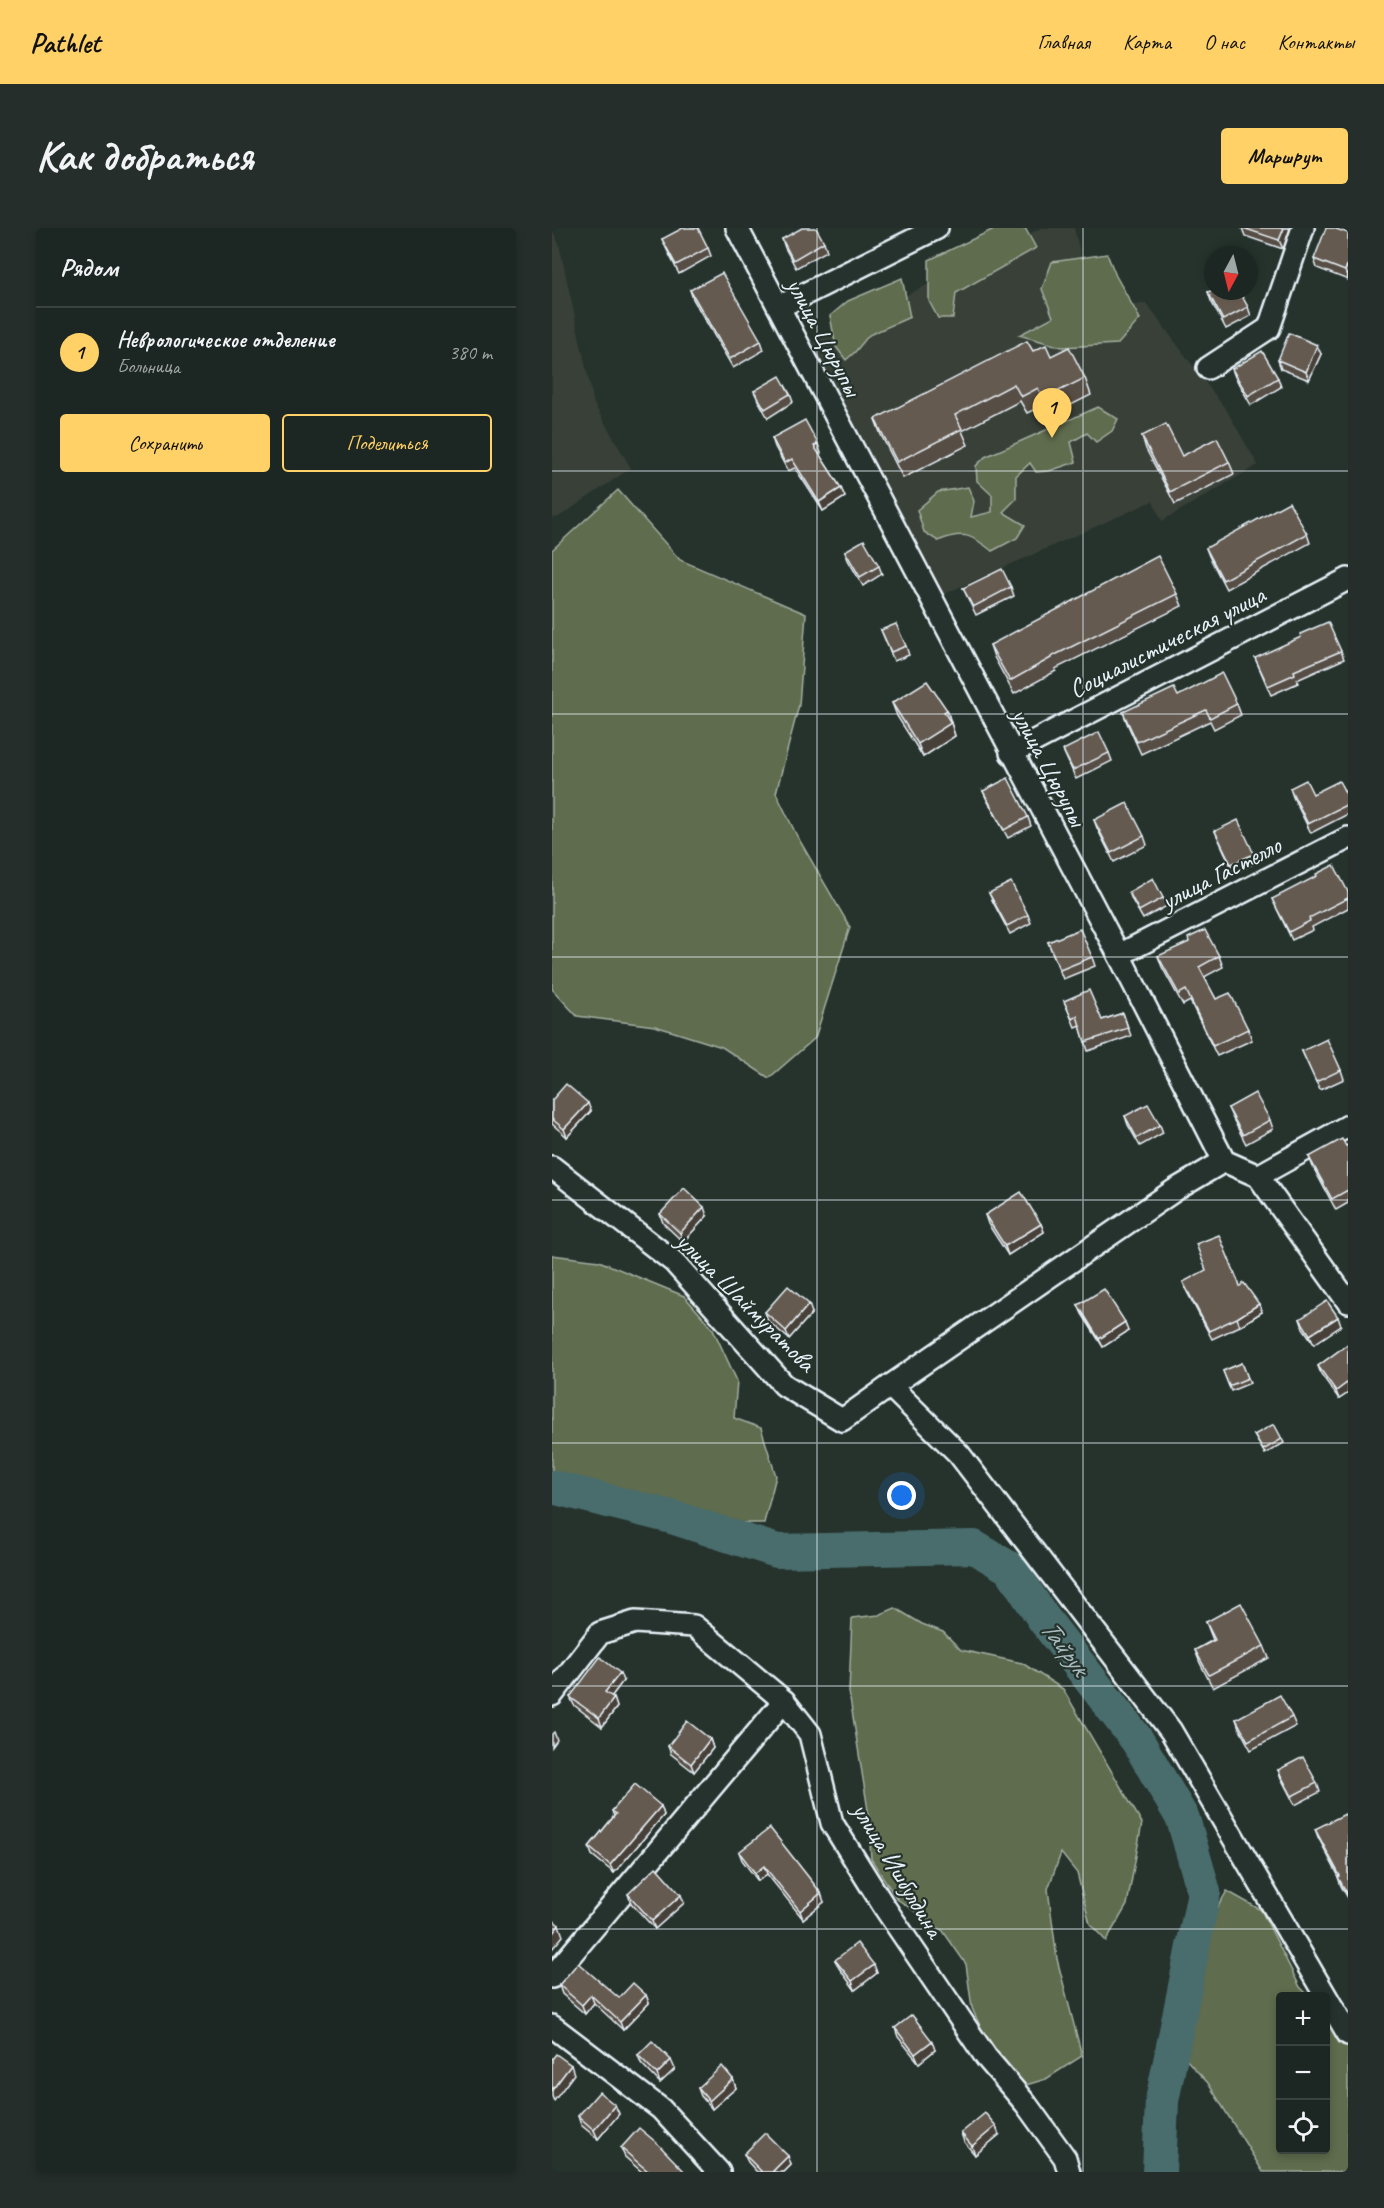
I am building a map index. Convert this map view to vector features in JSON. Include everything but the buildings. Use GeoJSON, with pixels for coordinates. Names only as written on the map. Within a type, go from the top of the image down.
{"type":"FeatureCollection","features":[{"type":"Feature","properties":{"kind":"street","name":"улица Цюрупы"},"geometry":{"type":"LineString","coordinates":[[737,228],[1224,1161]]}},
{"type":"Feature","properties":{"kind":"street"},"geometry":{"type":"LineString","coordinates":[[778,307],[937,228]]}},
{"type":"Feature","properties":{"kind":"street"},"geometry":{"type":"LineString","coordinates":[[1208,368],[1269,328],[1303,228]]}},
{"type":"Feature","properties":{"kind":"street","name":"Социалистическая улица"},"geometry":{"type":"LineString","coordinates":[[1011,753],[1348,579]]}},
{"type":"Feature","properties":{"kind":"street","name":"улица Гастелло"},"geometry":{"type":"LineString","coordinates":[[1119,956],[1348,838]]}},
{"type":"Feature","properties":{"kind":"street"},"geometry":{"type":"LineString","coordinates":[[1258,1176],[1348,1126]]}},
{"type":"Feature","properties":{"kind":"street"},"geometry":{"type":"LineString","coordinates":[[1348,1302],[1258,1176],[1224,1161],[1175,1190],[890,1386],[959,1454],[1170,1731],[1348,2034]]}},
{"type":"Feature","properties":{"kind":"street","name":"улица Шаймуратова"},"geometry":{"type":"LineString","coordinates":[[552,1167],[674,1262],[784,1385],[842,1420],[890,1386]]}},
{"type":"Feature","properties":{"kind":"street","name":"улица Ишбулдина"},"geometry":{"type":"LineString","coordinates":[[552,1695],[600,1632],[635,1622],[694,1626],[784,1701],[810,1734],[832,1823],[885,1908],[986,2058],[1026,2104],[1065,2158],[1069,2172]]}},
{"type":"Feature","properties":{"kind":"street"},"geometry":{"type":"LineString","coordinates":[[552,1977],[784,1701]]}},
{"type":"Feature","properties":{"kind":"street"},"geometry":{"type":"LineString","coordinates":[[552,2026],[661,2109],[719,2172]]}},
{"type":"Feature","properties":{"kind":"shaded area"},"geometry":{"type":"Polygon","coordinates":[[[1041,228],[1074,228],[1095,313],[1146,303],[1227,411],[1258,465],[1162,521],[1153,501],[942,595],[813,342],[1041,228]]]}},
{"type":"Feature","properties":{"kind":"shaded area"},"geometry":{"type":"Polygon","coordinates":[[[552,229],[559,244],[594,404],[631,468],[559,517],[552,518],[552,229]]]}},
{"type":"Feature","properties":{"kind":"green space"},"geometry":{"type":"Polygon","coordinates":[[[996,228],[1025,228],[1036,248],[956,293],[953,318],[938,318],[929,301],[929,260],[996,228]]]}},
{"type":"Feature","properties":{"kind":"green space"},"geometry":{"type":"Polygon","coordinates":[[[1107,254],[1116,276],[1140,319],[1118,344],[1062,347],[1019,335],[1053,317],[1042,289],[1052,262],[1107,254]]]}},
{"type":"Feature","properties":{"kind":"green space"},"geometry":{"type":"Polygon","coordinates":[[[902,278],[910,317],[869,335],[846,360],[836,347],[830,316],[848,301],[902,278]]]}},
{"type":"Feature","properties":{"kind":"green space"},"geometry":{"type":"Polygon","coordinates":[[[1098,407],[1118,419],[1112,431],[1096,442],[1087,433],[1071,442],[1076,462],[1049,471],[1036,472],[1030,463],[1016,476],[1016,499],[1003,512],[1025,525],[1017,538],[992,551],[979,541],[967,536],[954,536],[938,541],[924,532],[917,510],[938,492],[968,487],[974,501],[971,517],[992,512],[992,495],[977,481],[976,466],[985,457],[1098,407]]]}},
{"type":"Feature","properties":{"kind":"green space"},"geometry":{"type":"Polygon","coordinates":[[[618,490],[680,560],[806,614],[799,705],[776,793],[797,836],[850,927],[815,1038],[769,1078],[722,1047],[655,1026],[577,1016],[552,989],[552,550],[618,490]]]}},
{"type":"Feature","properties":{"kind":"green space"},"geometry":{"type":"Polygon","coordinates":[[[552,1255],[599,1261],[684,1296],[713,1329],[737,1381],[734,1418],[761,1428],[776,1476],[764,1523],[715,1523],[635,1499],[552,1479],[552,1255]]]}},
{"type":"Feature","properties":{"kind":"green space"},"geometry":{"type":"Polygon","coordinates":[[[895,1608],[922,1624],[943,1632],[961,1650],[1022,1663],[1063,1689],[1142,1823],[1127,1905],[1106,1941],[1090,1924],[1077,1873],[1061,1853],[1048,1889],[1057,1959],[1082,2056],[1046,2079],[1023,2086],[998,2066],[972,2008],[966,1964],[943,1931],[897,1899],[871,1859],[868,1810],[849,1692],[852,1618],[879,1615],[895,1608]]]}},
{"type":"Feature","properties":{"kind":"green space"},"geometry":{"type":"Polygon","coordinates":[[[1227,1891],[1261,1910],[1300,1987],[1305,1992],[1276,1992],[1276,2154],[1330,2154],[1330,2019],[1348,2039],[1348,2172],[1263,2172],[1208,2083],[1183,2056],[1204,1931],[1227,1891]]]}},
{"type":"Feature","properties":{"kind":"waterway","name":"Тайрук"},"geometry":{"type":"LineString","coordinates":[[552,1487],[672,1517],[777,1551],[974,1547],[1011,1569],[1043,1618],[1137,1740],[1183,1819],[1204,1892],[1162,2101],[1159,2172]]}},
{"type":"Feature","properties":{"kind":"place","name":"Неврологическое отделение"},"geometry":{"type":"Point","coordinates":[1052,438]}}]}
